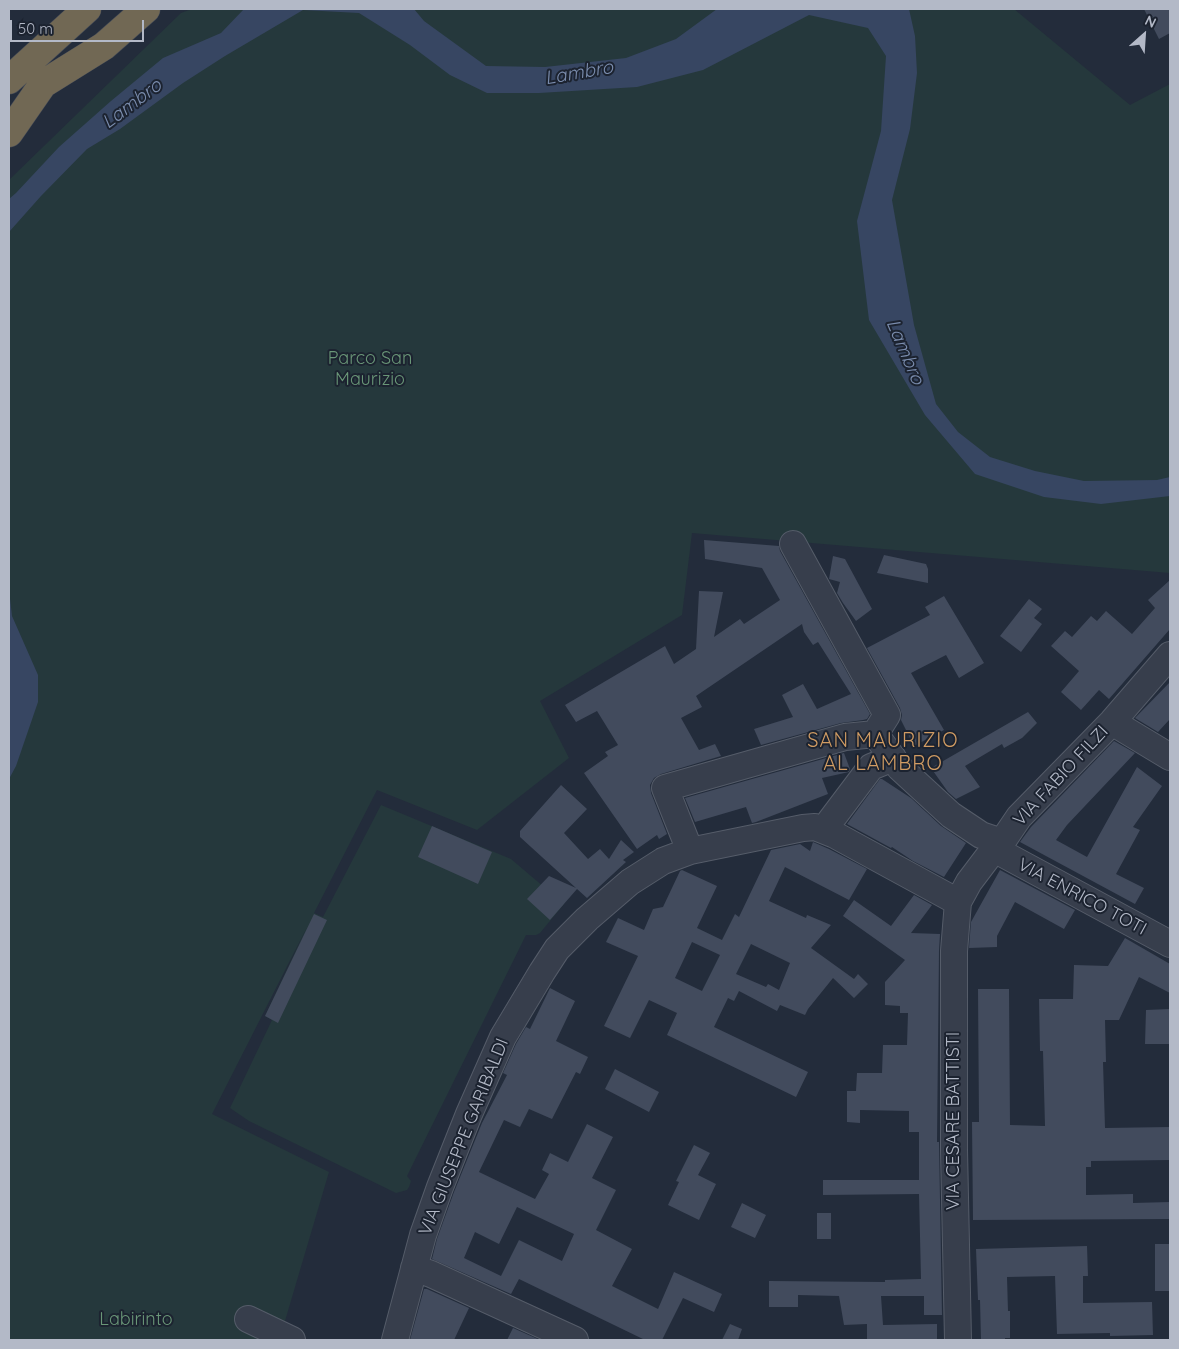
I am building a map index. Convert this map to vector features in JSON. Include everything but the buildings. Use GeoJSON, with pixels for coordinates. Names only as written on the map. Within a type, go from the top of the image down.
{"type":"FeatureCollection","features":[{"type":"Feature","properties":{"kind":"highway"},"geometry":{"type":"LineString","coordinates":[[9,80],[87,9]]}},
{"type":"Feature","properties":{"kind":"highway"},"geometry":{"type":"LineString","coordinates":[[9,117],[123,9]]}},
{"type":"Feature","properties":{"kind":"highway"},"geometry":{"type":"LineString","coordinates":[[9,133],[43,84],[104,46],[146,9]]}},
{"type":"Feature","properties":{"kind":"street","name":"VIA ENRICO TOTI"},"geometry":{"type":"LineString","coordinates":[[793,544],[881,725],[893,758],[900,768],[951,815],[981,836],[1170,944]]}},
{"type":"Feature","properties":{"kind":"street","name":"VIA FABIO FILZI"},"geometry":{"type":"LineString","coordinates":[[958,902],[969,882],[1020,817],[1112,722],[1170,655]]}},
{"type":"Feature","properties":{"kind":"street"},"geometry":{"type":"LineString","coordinates":[[1112,722],[1170,757]]}},
{"type":"Feature","properties":{"kind":"street"},"geometry":{"type":"LineString","coordinates":[[690,852],[665,788],[881,725]]}},
{"type":"Feature","properties":{"kind":"street"},"geometry":{"type":"LineString","coordinates":[[893,758],[871,767],[828,824],[828,832],[958,902]]}},
{"type":"Feature","properties":{"kind":"street","name":"VIA GIUSEPPE GARIBALDI"},"geometry":{"type":"LineString","coordinates":[[395,1340],[430,1212],[469,1114],[503,1037],[552,957],[587,919],[630,882],[663,861],[690,852],[803,828],[816,827],[828,832]]}},
{"type":"Feature","properties":{"kind":"street","name":"VIA CESARE BATTISTI"},"geometry":{"type":"LineString","coordinates":[[958,902],[954,951],[954,1150],[958,1340]]}},
{"type":"Feature","properties":{"kind":"street"},"geometry":{"type":"LineString","coordinates":[[414,1268],[575,1340]]}},
{"type":"Feature","properties":{"kind":"street"},"geometry":{"type":"LineString","coordinates":[[248,1319],[292,1340]]}},
{"type":"Feature","properties":{"kind":"green space","name":"Parco San Maurizio"},"geometry":{"type":"Polygon","coordinates":[[[192,9],[1014,9],[1130,105],[1170,84],[1170,573],[692,533],[682,615],[540,701],[569,758],[477,830],[377,790],[314,913],[323,917],[381,805],[511,859],[564,904],[540,933],[526,935],[407,1176],[411,1181],[407,1190],[396,1193],[249,1121],[230,1108],[272,1020],[265,1016],[307,927],[212,1114],[329,1172],[285,1321],[289,1340],[9,1340],[9,180],[181,13],[192,9]]]}},
{"type":"Feature","properties":{"kind":"water","name":"Lambro"},"geometry":{"type":"Polygon","coordinates":[[[244,9],[414,9],[424,21],[486,66],[545,67],[626,58],[676,39],[717,9],[909,9],[915,36],[917,73],[910,129],[892,200],[914,325],[936,404],[958,432],[990,457],[1035,471],[1084,481],[1157,480],[1170,477],[1170,496],[1101,504],[1044,497],[975,474],[925,415],[869,320],[857,221],[881,131],[886,56],[868,28],[809,15],[703,70],[637,87],[539,93],[487,93],[450,75],[410,45],[359,13],[303,10],[183,83],[120,129],[87,149],[9,232],[9,199],[59,147],[163,58],[221,33],[244,9]]]}},
{"type":"Feature","properties":{"kind":"water"},"geometry":{"type":"Polygon","coordinates":[[[9,590],[12,616],[38,675],[38,702],[16,766],[9,779],[9,590]]]}},
{"type":"Feature","properties":{"kind":"district","name":"SAN MAURIZIO AL LAMBRO"},"geometry":{"type":"Point","coordinates":[883,752]}},
{"type":"Feature","properties":{"kind":"park label","name":"Labirinto"},"geometry":{"type":"Point","coordinates":[136,1320]}}]}
